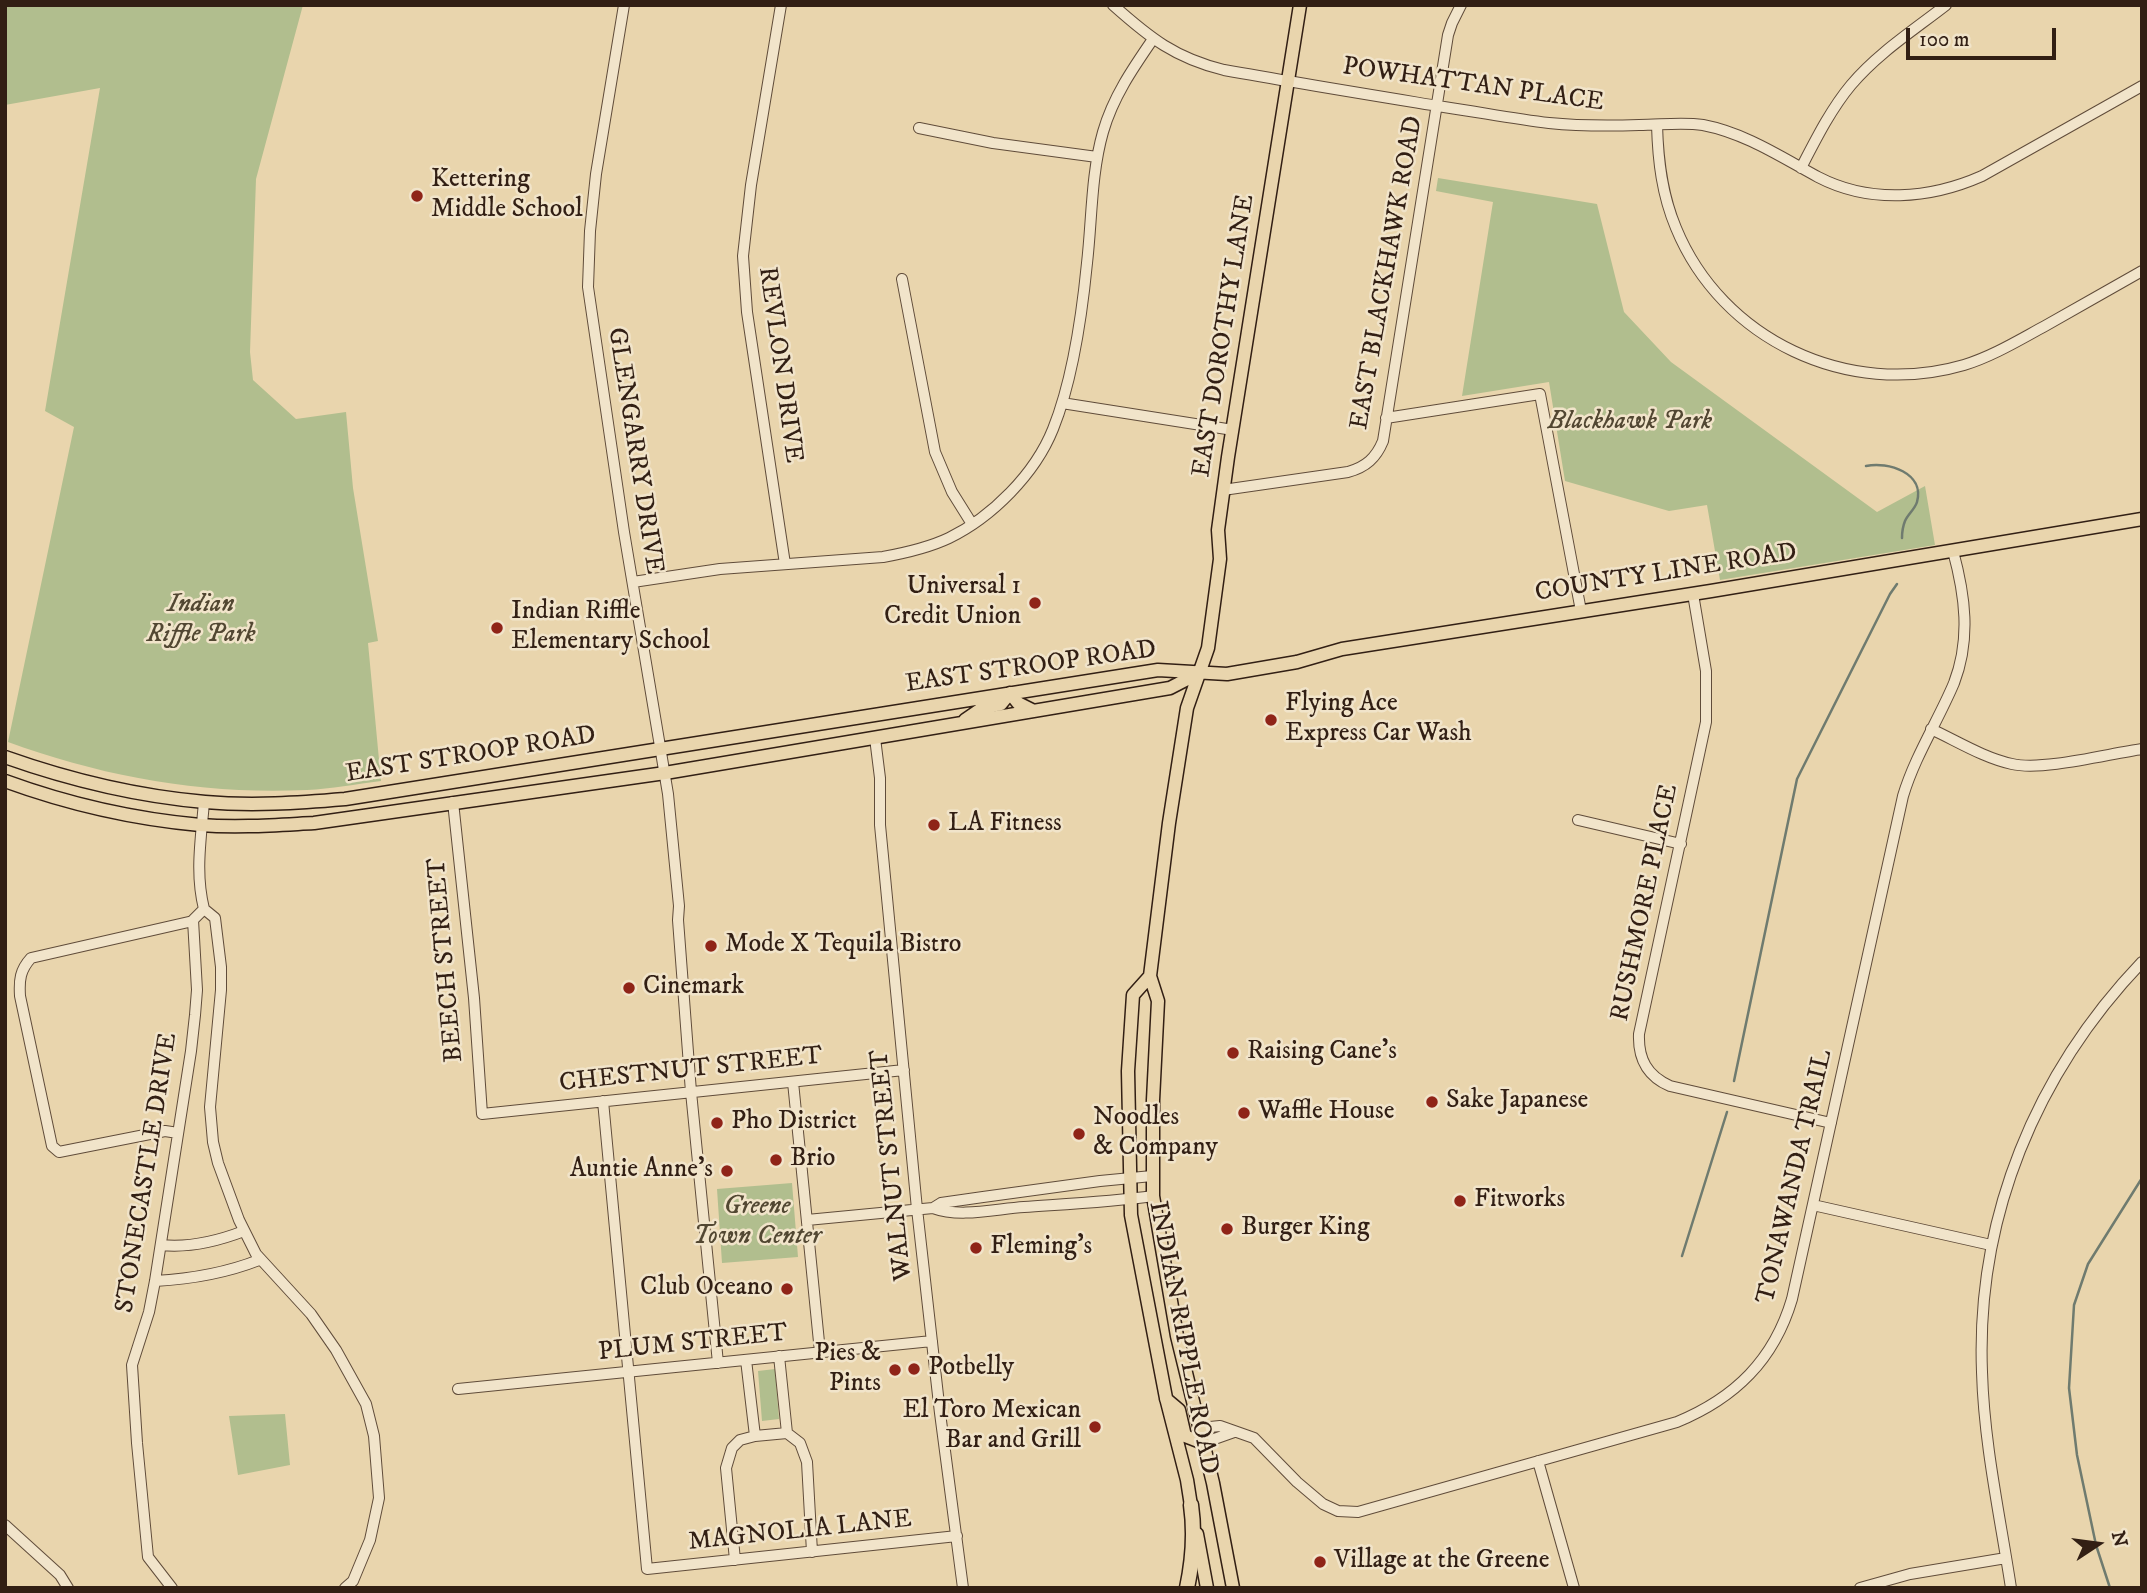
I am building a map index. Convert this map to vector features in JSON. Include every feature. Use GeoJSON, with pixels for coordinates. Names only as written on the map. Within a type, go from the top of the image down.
{"type":"FeatureCollection","features":[{"type":"Feature","properties":{"kind":"highway"},"geometry":{"type":"LineString","coordinates":[[1187,1588],[1193,1551],[1191,1505]]}},
{"type":"Feature","properties":{"kind":"main road","name":"EAST DOROTHY LANE"},"geometry":{"type":"LineString","coordinates":[[1199,673],[1208,648],[1220,559],[1218,530],[1223,490],[1300,5]]}},
{"type":"Feature","properties":{"kind":"main road","name":"COUNTY LINE ROAD"},"geometry":{"type":"LineString","coordinates":[[1199,673],[1227,674],[1297,662],[1342,649],[2142,519]]}},
{"type":"Feature","properties":{"kind":"main road","name":"EAST STROOP ROAD"},"geometry":{"type":"LineString","coordinates":[[5,757],[105,787],[204,802],[271,804],[345,799],[1158,670],[1199,673]]}},
{"type":"Feature","properties":{"kind":"main road","name":"EAST STROOP ROAD"},"geometry":{"type":"LineString","coordinates":[[5,781],[71,802],[126,814],[202,825],[257,826],[314,822],[665,773],[1170,688],[1199,673]]}},
{"type":"Feature","properties":{"kind":"main road","name":"INDIAN RIPPLE ROAD"},"geometry":{"type":"LineString","coordinates":[[1199,673],[1187,708],[1169,823],[1150,976],[1158,1001],[1152,1176],[1153,1196],[1180,1347],[1200,1428],[1233,1588]]}},
{"type":"Feature","properties":{"kind":"main road"},"geometry":{"type":"LineString","coordinates":[[962,723],[984,707],[1000,704],[1010,693],[1026,709],[1034,710]]}},
{"type":"Feature","properties":{"kind":"main road","name":"INDIAN RIPPLE ROAD"},"geometry":{"type":"LineString","coordinates":[[1150,976],[1133,995],[1128,1071],[1131,1215],[1166,1398],[1186,1480],[1207,1588]]}},
{"type":"Feature","properties":{"kind":"main road"},"geometry":{"type":"LineString","coordinates":[[1166,1398],[1179,1410],[1185,1436],[1203,1443]]}},
{"type":"Feature","properties":{"kind":"street","name":"GLENGARRY DRIVE"},"geometry":{"type":"LineString","coordinates":[[624,5],[596,174],[588,287],[674,845],[691,1092],[718,1363]]}},
{"type":"Feature","properties":{"kind":"street","name":"REVLON DRIVE"},"geometry":{"type":"LineString","coordinates":[[781,5],[751,184],[743,256],[747,312],[785,564]]}},
{"type":"Feature","properties":{"kind":"street","name":"POWHATTAN PLACE"},"geometry":{"type":"LineString","coordinates":[[1113,5],[1167,49],[1211,67],[1546,123],[1701,125],[1720,129],[1756,143],[1838,186],[1872,194],[1910,196],[1947,190],[1982,176],[2142,86]]}},
{"type":"Feature","properties":{"kind":"street","name":"EAST BLACKHAWK ROAD"},"geometry":{"type":"LineString","coordinates":[[1223,490],[1348,472],[1361,468],[1374,458],[1379,450],[1448,35],[1461,5]]}},
{"type":"Feature","properties":{"kind":"street"},"geometry":{"type":"LineString","coordinates":[[1801,168],[1838,103],[1864,70],[1946,5]]}},
{"type":"Feature","properties":{"kind":"street"},"geometry":{"type":"LineString","coordinates":[[633,582],[720,569],[883,557],[903,553],[948,538],[996,506],[1028,472],[1048,440],[1062,403],[1083,293],[1097,157],[1103,132],[1117,95],[1153,39]]}},
{"type":"Feature","properties":{"kind":"street"},"geometry":{"type":"LineString","coordinates":[[1657,125],[1660,174],[1666,200],[1675,227],[1695,266],[1722,300],[1761,333],[1804,357],[1825,365],[1895,375],[1964,365],[2004,349],[2142,271]]}},
{"type":"Feature","properties":{"kind":"street"},"geometry":{"type":"LineString","coordinates":[[919,128],[993,143],[1097,157]]}},
{"type":"Feature","properties":{"kind":"street"},"geometry":{"type":"LineString","coordinates":[[902,279],[935,452],[952,492],[972,524]]}},
{"type":"Feature","properties":{"kind":"street"},"geometry":{"type":"LineString","coordinates":[[1386,418],[1540,394],[1581,611]]}},
{"type":"Feature","properties":{"kind":"street"},"geometry":{"type":"LineString","coordinates":[[1062,403],[1233,430]]}},
{"type":"Feature","properties":{"kind":"street","name":"TONAWANDA TRAIL"},"geometry":{"type":"LineString","coordinates":[[1200,1428],[1220,1426],[1254,1438],[1323,1504],[1346,1513],[1677,1422],[1698,1414],[1734,1389],[1752,1372],[1769,1350],[1788,1314],[1903,796],[1912,769],[1953,683],[1963,646],[1965,604],[1953,551]]}},
{"type":"Feature","properties":{"kind":"street","name":"RUSHMORE PLACE"},"geometry":{"type":"LineString","coordinates":[[1693,594],[1706,671],[1707,714],[1704,741],[1639,1034],[1639,1051],[1644,1065],[1655,1078],[1670,1086],[1831,1123]]}},
{"type":"Feature","properties":{"kind":"street"},"geometry":{"type":"LineString","coordinates":[[1931,729],[1996,759],[2019,765],[2043,765],[2142,749]]}},
{"type":"Feature","properties":{"kind":"street","name":"WALNUT STREET"},"geometry":{"type":"LineString","coordinates":[[875,737],[880,778],[880,825],[917,1209],[963,1588]]}},
{"type":"Feature","properties":{"kind":"street"},"geometry":{"type":"LineString","coordinates":[[204,802],[198,870],[199,890],[204,909],[215,918],[221,971],[210,1107],[218,1163],[244,1231],[259,1260],[312,1314],[336,1350],[366,1404],[374,1434],[379,1499],[370,1540],[353,1581],[345,1588]]}},
{"type":"Feature","properties":{"kind":"street","name":"BEECH STREET"},"geometry":{"type":"LineString","coordinates":[[453,802],[474,998],[482,1114]]}},
{"type":"Feature","properties":{"kind":"street"},"geometry":{"type":"LineString","coordinates":[[1578,820],[1681,844]]}},
{"type":"Feature","properties":{"kind":"street"},"geometry":{"type":"LineString","coordinates":[[178,1133],[165,1131],[59,1152],[52,1146],[19,981],[22,968],[31,958],[193,921],[204,909]]}},
{"type":"Feature","properties":{"kind":"street","name":"STONECASTLE DRIVE"},"geometry":{"type":"LineString","coordinates":[[172,1588],[148,1557],[132,1365],[149,1312],[155,1281],[191,1051],[197,990],[193,921]]}},
{"type":"Feature","properties":{"kind":"street"},"geometry":{"type":"LineString","coordinates":[[2011,1588],[1987,1429],[1982,1375],[1982,1322],[1991,1245],[2011,1170],[2043,1098],[2088,1024],[2142,962]]}},
{"type":"Feature","properties":{"kind":"street","name":"CHESTNUT STREET"},"geometry":{"type":"LineString","coordinates":[[482,1114],[904,1070]]}},
{"type":"Feature","properties":{"kind":"street"},"geometry":{"type":"LineString","coordinates":[[793,1082],[820,1352]]}},
{"type":"Feature","properties":{"kind":"street"},"geometry":{"type":"LineString","coordinates":[[603,1101],[629,1372]]}},
{"type":"Feature","properties":{"kind":"street"},"geometry":{"type":"LineString","coordinates":[[933,1208],[941,1203],[1152,1176]]}},
{"type":"Feature","properties":{"kind":"street"},"geometry":{"type":"LineString","coordinates":[[807,1220],[917,1209],[980,1211],[1153,1196]]}},
{"type":"Feature","properties":{"kind":"street"},"geometry":{"type":"LineString","coordinates":[[1813,1205],[1991,1245]]}},
{"type":"Feature","properties":{"kind":"street"},"geometry":{"type":"LineString","coordinates":[[161,1245],[179,1247],[244,1231]]}},
{"type":"Feature","properties":{"kind":"street"},"geometry":{"type":"LineString","coordinates":[[155,1281],[195,1278],[239,1268],[259,1260]]}},
{"type":"Feature","properties":{"kind":"street","name":"PLUM STREET"},"geometry":{"type":"LineString","coordinates":[[458,1389],[932,1341]]}},
{"type":"Feature","properties":{"kind":"street"},"geometry":{"type":"LineString","coordinates":[[779,1356],[787,1433]]}},
{"type":"Feature","properties":{"kind":"street"},"geometry":{"type":"LineString","coordinates":[[746,1360],[755,1436]]}},
{"type":"Feature","properties":{"kind":"street","name":"MAGNOLIA LANE"},"geometry":{"type":"LineString","coordinates":[[629,1372],[647,1569],[957,1536]]}},
{"type":"Feature","properties":{"kind":"street"},"geometry":{"type":"LineString","coordinates":[[1203,1443],[1234,1432]]}},
{"type":"Feature","properties":{"kind":"street"},"geometry":{"type":"LineString","coordinates":[[734,1560],[726,1468],[732,1448],[740,1440],[769,1434],[787,1433],[800,1443],[807,1462],[812,1552]]}},
{"type":"Feature","properties":{"kind":"street"},"geometry":{"type":"LineString","coordinates":[[1538,1461],[1574,1588]]}},
{"type":"Feature","properties":{"kind":"street"},"geometry":{"type":"LineString","coordinates":[[5,1525],[60,1575],[68,1588]]}},
{"type":"Feature","properties":{"kind":"street"},"geometry":{"type":"LineString","coordinates":[[1860,1588],[1910,1574],[2006,1558]]}},
{"type":"Feature","properties":{"kind":"green space","name":"Indian Riffle Park"},"geometry":{"type":"Polygon","coordinates":[[[5,5],[303,5],[256,179],[250,352],[253,380],[296,419],[346,412],[353,488],[378,641],[368,643],[381,781],[307,790],[230,790],[118,774],[8,742],[74,427],[45,411],[100,88],[5,105],[5,5]]]}},
{"type":"Feature","properties":{"kind":"green space","name":"Blackhawk Park"},"geometry":{"type":"Polygon","coordinates":[[[1438,178],[1597,204],[1624,312],[1671,362],[1877,512],[1925,486],[1935,545],[1720,580],[1707,505],[1669,511],[1565,481],[1549,382],[1462,396],[1493,202],[1436,191],[1438,178]]]}},
{"type":"Feature","properties":{"kind":"green space","name":"Greene Town Center"},"geometry":{"type":"Polygon","coordinates":[[[792,1183],[798,1257],[722,1263],[717,1189],[792,1183]]]}},
{"type":"Feature","properties":{"kind":"green space"},"geometry":{"type":"Polygon","coordinates":[[[775,1369],[779,1419],[762,1421],[758,1371],[775,1369]]]}},
{"type":"Feature","properties":{"kind":"green space"},"geometry":{"type":"Polygon","coordinates":[[[285,1414],[290,1465],[238,1475],[229,1416],[285,1414]]]}},
{"type":"Feature","properties":{"kind":"waterway"},"geometry":{"type":"LineString","coordinates":[[1866,466],[1884,465],[1903,471],[1915,483],[1917,502],[1905,521],[1902,538]]}},
{"type":"Feature","properties":{"kind":"waterway"},"geometry":{"type":"LineString","coordinates":[[1734,1081],[1797,779],[1897,584]]}},
{"type":"Feature","properties":{"kind":"waterway"},"geometry":{"type":"LineString","coordinates":[[1682,1256],[1727,1112]]}},
{"type":"Feature","properties":{"kind":"waterway"},"geometry":{"type":"LineString","coordinates":[[2110,1588],[2096,1545],[2077,1455],[2069,1388],[2074,1305],[2088,1264],[2142,1178]]}},
{"type":"Feature","properties":{"kind":"place","name":"Kettering Middle School"},"geometry":{"type":"Point","coordinates":[417,196]}},
{"type":"Feature","properties":{"kind":"place","name":"Universal 1 Credit Union"},"geometry":{"type":"Point","coordinates":[1035,603]}},
{"type":"Feature","properties":{"kind":"place","name":"Indian Riffle Elementary School"},"geometry":{"type":"Point","coordinates":[497,628]}},
{"type":"Feature","properties":{"kind":"place","name":"Flying Ace Express Car Wash"},"geometry":{"type":"Point","coordinates":[1271,720]}},
{"type":"Feature","properties":{"kind":"place","name":"LA Fitness"},"geometry":{"type":"Point","coordinates":[934,825]}},
{"type":"Feature","properties":{"kind":"place","name":"Mode X Tequila Bistro"},"geometry":{"type":"Point","coordinates":[711,946]}},
{"type":"Feature","properties":{"kind":"place","name":"Cinemark"},"geometry":{"type":"Point","coordinates":[629,988]}},
{"type":"Feature","properties":{"kind":"place","name":"Raising Cane's"},"geometry":{"type":"Point","coordinates":[1233,1053]}},
{"type":"Feature","properties":{"kind":"place","name":"Sake Japanese"},"geometry":{"type":"Point","coordinates":[1432,1102]}},
{"type":"Feature","properties":{"kind":"place","name":"Waffle House"},"geometry":{"type":"Point","coordinates":[1244,1113]}},
{"type":"Feature","properties":{"kind":"place","name":"Pho District"},"geometry":{"type":"Point","coordinates":[717,1123]}},
{"type":"Feature","properties":{"kind":"place","name":"Noodles & Company"},"geometry":{"type":"Point","coordinates":[1079,1134]}},
{"type":"Feature","properties":{"kind":"place","name":"Brio"},"geometry":{"type":"Point","coordinates":[776,1160]}},
{"type":"Feature","properties":{"kind":"place","name":"Auntie Anne's"},"geometry":{"type":"Point","coordinates":[727,1171]}},
{"type":"Feature","properties":{"kind":"place","name":"Fitworks"},"geometry":{"type":"Point","coordinates":[1460,1201]}},
{"type":"Feature","properties":{"kind":"place","name":"Burger King"},"geometry":{"type":"Point","coordinates":[1227,1229]}},
{"type":"Feature","properties":{"kind":"place","name":"Fleming's"},"geometry":{"type":"Point","coordinates":[976,1248]}},
{"type":"Feature","properties":{"kind":"place","name":"Club Oceano"},"geometry":{"type":"Point","coordinates":[787,1289]}},
{"type":"Feature","properties":{"kind":"place","name":"Potbelly"},"geometry":{"type":"Point","coordinates":[914,1369]}},
{"type":"Feature","properties":{"kind":"place","name":"Pies & Pints"},"geometry":{"type":"Point","coordinates":[895,1370]}},
{"type":"Feature","properties":{"kind":"place","name":"El Toro Mexican Bar and Grill"},"geometry":{"type":"Point","coordinates":[1095,1427]}},
{"type":"Feature","properties":{"kind":"place","name":"Village at the Greene"},"geometry":{"type":"Point","coordinates":[1320,1562]}}]}
